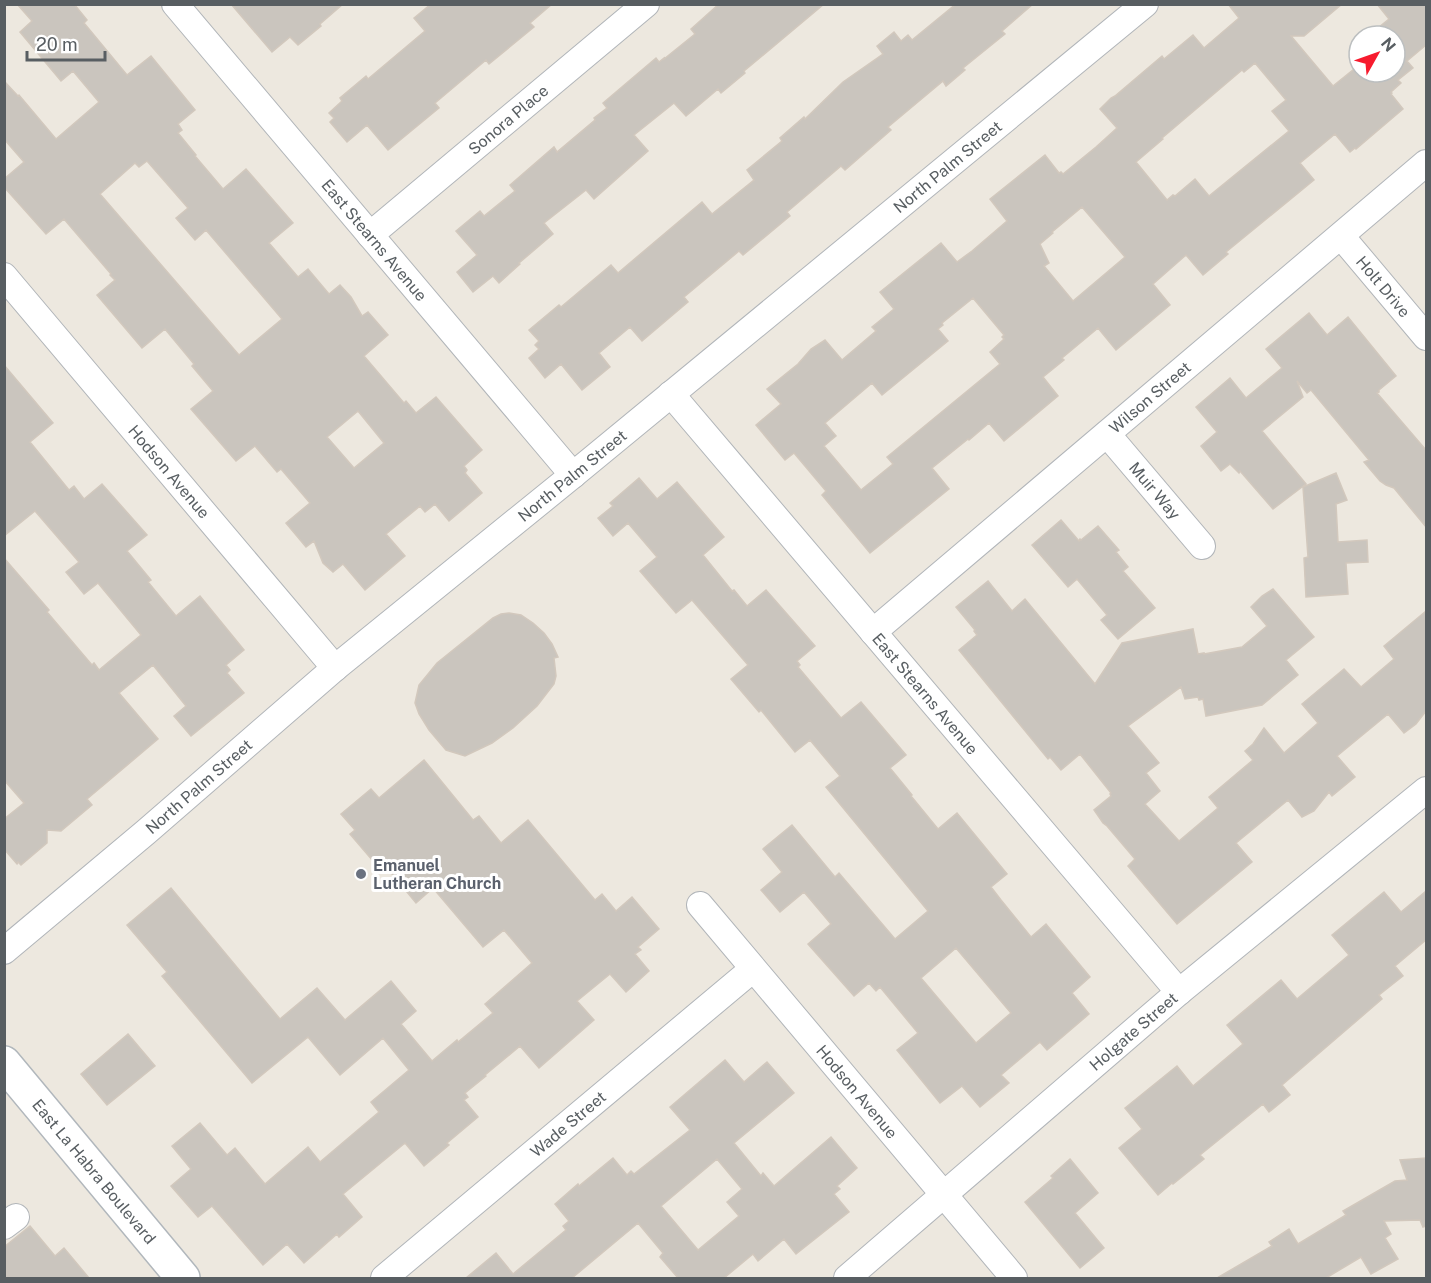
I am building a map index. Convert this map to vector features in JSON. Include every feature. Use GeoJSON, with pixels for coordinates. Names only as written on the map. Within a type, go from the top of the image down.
{"type":"FeatureCollection","features":[{"type":"Feature","properties":{"kind":"main road","name":"East La Habra Boulevard"},"geometry":{"type":"LineString","coordinates":[[4,1063],[183,1278]]}},
{"type":"Feature","properties":{"kind":"street","name":"East Stearns Avenue"},"geometry":{"type":"LineString","coordinates":[[175,4],[573,475]]}},
{"type":"Feature","properties":{"kind":"street","name":"Sonora Place"},"geometry":{"type":"LineString","coordinates":[[370,236],[646,4]]}},
{"type":"Feature","properties":{"kind":"street","name":"North Palm Street"},"geometry":{"type":"LineString","coordinates":[[4,951],[146,832],[335,668],[1145,4]]}},
{"type":"Feature","properties":{"kind":"street","name":"Wilson Street"},"geometry":{"type":"LineString","coordinates":[[873,632],[1426,163]]}},
{"type":"Feature","properties":{"kind":"street","name":"Holt Drive"},"geometry":{"type":"LineString","coordinates":[[1341,236],[1426,337]]}},
{"type":"Feature","properties":{"kind":"street","name":"Hodson Avenue"},"geometry":{"type":"LineString","coordinates":[[4,276],[335,668]]}},
{"type":"Feature","properties":{"kind":"street","name":"East Stearns Avenue"},"geometry":{"type":"LineString","coordinates":[[671,394],[1179,992]]}},
{"type":"Feature","properties":{"kind":"street","name":"Muir Way"},"geometry":{"type":"LineString","coordinates":[[1107,434],[1202,546]]}},
{"type":"Feature","properties":{"kind":"street","name":"Holgate Street"},"geometry":{"type":"LineString","coordinates":[[847,1278],[1179,992],[1426,790]]}},
{"type":"Feature","properties":{"kind":"street","name":"Hodson Avenue"},"geometry":{"type":"LineString","coordinates":[[700,905],[1014,1278]]}},
{"type":"Feature","properties":{"kind":"street","name":"Wade Street"},"geometry":{"type":"LineString","coordinates":[[384,1278],[753,969]]}},
{"type":"Feature","properties":{"kind":"building"},"geometry":{"type":"Polygon","coordinates":[[[17,4],[74,4],[87,20],[84,23],[127,75],[151,56],[195,110],[178,124],[182,130],[178,133],[195,156],[223,189],[246,169],[293,223],[269,243],[298,277],[308,269],[329,294],[340,285],[351,297],[362,316],[368,312],[388,335],[364,356],[404,403],[406,401],[416,413],[436,397],[482,450],[464,466],[467,470],[465,473],[482,493],[449,521],[435,504],[425,512],[420,506],[386,534],[405,556],[365,590],[343,564],[333,572],[323,563],[314,541],[306,547],[286,523],[310,503],[281,469],[277,472],[255,446],[236,461],[191,409],[213,391],[165,329],[142,348],[97,295],[115,280],[64,219],[46,234],[4,187],[4,179],[24,162],[4,139],[4,81],[19,95],[56,139],[99,102],[73,71],[61,81],[20,32],[32,21],[17,4]],[[147,161],[139,167],[135,163],[100,194],[239,355],[282,319],[206,230],[195,240],[176,218],[188,208],[147,161]],[[358,411],[327,437],[354,468],[384,443],[358,411]]]}},
{"type":"Feature","properties":{"kind":"building"},"geometry":{"type":"Polygon","coordinates":[[[231,4],[343,4],[298,45],[290,37],[272,52],[231,4]]]}},
{"type":"Feature","properties":{"kind":"building"},"geometry":{"type":"Polygon","coordinates":[[[431,4],[552,4],[530,23],[534,27],[489,64],[486,60],[435,103],[439,108],[388,150],[367,125],[347,142],[330,122],[334,118],[329,113],[342,101],[340,98],[366,76],[368,79],[425,31],[414,18],[431,4]]]}},
{"type":"Feature","properties":{"kind":"building"},"geometry":{"type":"Polygon","coordinates":[[[719,4],[824,4],[721,93],[718,89],[686,116],[674,103],[634,135],[648,151],[594,199],[586,190],[544,223],[553,234],[499,283],[493,276],[473,292],[457,272],[477,255],[456,231],[480,211],[484,216],[515,191],[510,185],[554,147],[557,152],[595,120],[594,118],[607,108],[603,103],[656,58],[659,62],[664,59],[695,34],[691,29],[719,4]]]}},
{"type":"Feature","properties":{"kind":"building"},"geometry":{"type":"Polygon","coordinates":[[[956,4],[1033,4],[1002,31],[1005,34],[963,68],[965,70],[946,86],[943,81],[888,127],[891,130],[845,170],[841,166],[787,212],[790,216],[743,255],[739,251],[684,297],[688,302],[642,341],[630,327],[599,353],[610,367],[582,390],[561,364],[545,378],[529,358],[539,349],[535,345],[539,341],[529,330],[559,305],[561,307],[611,265],[618,273],[702,202],[712,214],[754,180],[747,170],[782,141],[780,138],[804,117],[805,119],[843,82],[883,54],[877,46],[894,32],[901,41],[908,35],[912,40],[956,4]]]}},
{"type":"Feature","properties":{"kind":"building"},"geometry":{"type":"Polygon","coordinates":[[[1228,4],[1342,4],[1304,36],[1291,36],[1333,86],[1347,75],[1347,84],[1400,84],[1391,94],[1403,109],[1356,149],[1350,152],[1335,134],[1300,163],[1314,180],[1226,252],[1228,254],[1203,275],[1186,255],[1153,284],[1170,305],[1116,350],[1098,328],[1043,377],[1058,396],[1004,441],[989,423],[932,468],[949,489],[870,553],[822,495],[826,491],[794,453],[785,460],[756,425],[781,404],[767,389],[798,364],[811,349],[825,340],[842,360],[876,331],[872,327],[894,309],[880,292],[941,243],[957,262],[972,251],[1007,221],[990,199],[1045,155],[1059,173],[1063,174],[1117,128],[1100,109],[1111,98],[1162,56],[1164,59],[1193,35],[1204,48],[1239,18],[1228,4]],[[1255,63],[1244,72],[1242,70],[1136,162],[1167,200],[1195,179],[1209,196],[1289,131],[1272,111],[1286,100],[1255,63]],[[1082,207],[1040,244],[1049,263],[1044,266],[1073,301],[1125,257],[1082,207]],[[973,298],[942,323],[943,325],[938,329],[948,341],[882,395],[872,383],[825,423],[836,436],[824,446],[861,490],[893,464],[887,457],[1000,364],[990,352],[1004,339],[1002,337],[1004,335],[973,298]]]}},
{"type":"Feature","properties":{"kind":"building"},"geometry":{"type":"Polygon","coordinates":[[[1377,4],[1426,4],[1426,45],[1407,61],[1407,24],[1383,24],[1389,19],[1377,4]]]}},
{"type":"Feature","properties":{"kind":"building"},"geometry":{"type":"Polygon","coordinates":[[[1407,61],[1413,68],[1407,73],[1407,61]]]}},
{"type":"Feature","properties":{"kind":"building"},"geometry":{"type":"Polygon","coordinates":[[[1309,313],[1327,335],[1348,317],[1396,376],[1377,393],[1426,450],[1426,527],[1394,488],[1380,481],[1364,462],[1369,460],[1311,390],[1307,393],[1297,381],[1303,397],[1262,431],[1306,484],[1273,509],[1240,471],[1239,473],[1230,464],[1221,471],[1201,446],[1217,432],[1196,407],[1230,378],[1246,398],[1282,368],[1266,349],[1309,313]]]}},
{"type":"Feature","properties":{"kind":"building"},"geometry":{"type":"Polygon","coordinates":[[[4,365],[53,423],[30,442],[69,490],[74,486],[84,499],[102,484],[147,535],[127,551],[151,580],[148,582],[176,616],[200,596],[244,650],[226,665],[230,670],[227,673],[244,693],[191,736],[174,716],[186,706],[153,665],[119,693],[158,739],[87,799],[92,805],[61,831],[47,830],[47,843],[21,865],[18,862],[17,864],[4,849],[4,819],[24,803],[4,780],[4,558],[49,610],[47,612],[92,665],[94,663],[99,670],[141,635],[98,583],[84,594],[66,572],[79,562],[35,511],[4,536],[4,365]]]}},
{"type":"Feature","properties":{"kind":"building"},"geometry":{"type":"Polygon","coordinates":[[[1336,473],[1347,500],[1336,504],[1338,542],[1367,540],[1368,562],[1346,563],[1348,594],[1306,597],[1304,558],[1308,557],[1303,487],[1336,473]]]}},
{"type":"Feature","properties":{"kind":"building"},"geometry":{"type":"Polygon","coordinates":[[[639,478],[657,499],[677,482],[724,537],[703,555],[732,591],[734,590],[747,606],[766,590],[815,646],[797,661],[800,665],[798,667],[841,718],[861,702],[906,755],[890,768],[938,829],[957,813],[1007,874],[991,887],[1031,937],[1046,924],[1090,977],[1072,993],[1089,1014],[1047,1050],[1040,1042],[1001,1075],[1009,1083],[980,1107],[962,1086],[940,1103],[897,1050],[918,1033],[880,987],[876,991],[869,983],[854,996],[808,944],[831,924],[804,892],[780,912],[761,890],[782,872],[763,849],[792,825],[835,877],[839,873],[895,939],[928,911],[826,787],[840,776],[810,740],[795,752],[761,710],[759,712],[731,679],[748,665],[692,600],[676,613],[640,571],[657,557],[628,523],[613,536],[598,518],[613,506],[610,503],[639,478]],[[956,948],[921,978],[976,1043],[1011,1013],[956,948]]]}},
{"type":"Feature","properties":{"kind":"building"},"geometry":{"type":"Polygon","coordinates":[[[1061,520],[1079,541],[1098,526],[1119,550],[1116,552],[1128,567],[1123,571],[1155,608],[1118,639],[1101,620],[1107,615],[1077,579],[1068,587],[1032,545],[1061,520]]]}},
{"type":"Feature","properties":{"kind":"building"},"geometry":{"type":"Polygon","coordinates":[[[988,581],[1012,611],[1025,599],[1095,684],[1122,643],[1193,629],[1198,654],[1242,647],[1267,626],[1251,607],[1273,589],[1314,637],[1286,660],[1298,675],[1262,705],[1206,716],[1203,699],[1199,700],[1198,697],[1185,699],[1181,687],[1128,726],[1159,763],[1146,773],[1160,791],[1145,804],[1179,841],[1218,808],[1209,797],[1253,760],[1245,751],[1264,728],[1284,753],[1318,723],[1302,704],[1344,669],[1361,687],[1394,659],[1384,646],[1426,611],[1426,711],[1416,724],[1404,733],[1388,714],[1337,756],[1355,777],[1332,796],[1329,792],[1314,811],[1302,817],[1288,800],[1236,843],[1252,862],[1177,924],[1128,866],[1135,859],[1094,810],[1111,796],[1111,793],[1080,754],[1061,770],[1050,757],[1048,759],[959,650],[977,635],[956,607],[988,581]]]}},
{"type":"Feature","properties":{"kind":"building"},"geometry":{"type":"Polygon","coordinates":[[[509,613],[521,615],[533,623],[552,644],[558,657],[554,658],[556,676],[554,684],[537,706],[492,743],[465,756],[446,750],[419,714],[415,703],[419,685],[437,663],[493,618],[509,613]]]}},
{"type":"Feature","properties":{"kind":"building"},"geometry":{"type":"Polygon","coordinates":[[[424,760],[473,820],[479,816],[501,843],[528,820],[595,900],[602,894],[616,911],[632,897],[659,929],[638,947],[641,950],[635,954],[649,971],[626,992],[610,974],[577,1001],[594,1020],[539,1068],[520,1046],[485,1075],[465,1093],[468,1097],[464,1100],[478,1117],[424,1166],[405,1143],[343,1194],[362,1217],[339,1237],[337,1234],[304,1263],[287,1244],[263,1265],[212,1206],[198,1217],[171,1186],[191,1169],[172,1146],[200,1123],[227,1155],[235,1148],[265,1184],[308,1147],[320,1162],[379,1112],[371,1102],[409,1070],[383,1038],[340,1075],[308,1037],[252,1083],[162,976],[167,972],[127,925],[171,888],[280,1019],[317,988],[345,1020],[391,981],[416,1011],[401,1024],[432,1061],[493,1013],[485,1004],[532,963],[504,930],[483,947],[433,888],[416,903],[378,857],[373,861],[350,834],[355,830],[341,814],[371,789],[379,798],[424,760]]]}},
{"type":"Feature","properties":{"kind":"building"},"geometry":{"type":"Polygon","coordinates":[[[1426,891],[1426,940],[1395,966],[1403,976],[1379,995],[1382,999],[1282,1085],[1290,1095],[1269,1112],[1263,1104],[1200,1155],[1204,1159],[1158,1195],[1119,1148],[1142,1129],[1125,1108],[1177,1066],[1193,1086],[1243,1044],[1227,1025],[1281,980],[1297,999],[1349,955],[1332,935],[1384,892],[1401,912],[1426,891]]]}},
{"type":"Feature","properties":{"kind":"building"},"geometry":{"type":"Polygon","coordinates":[[[128,1034],[155,1066],[107,1105],[81,1074],[128,1034]]]}},
{"type":"Feature","properties":{"kind":"building"},"geometry":{"type":"Polygon","coordinates":[[[725,1060],[744,1082],[767,1062],[794,1093],[734,1143],[761,1176],[763,1173],[774,1186],[831,1137],[857,1168],[837,1186],[840,1189],[834,1194],[849,1212],[796,1254],[784,1239],[758,1261],[753,1254],[724,1278],[678,1278],[660,1257],[663,1253],[638,1223],[572,1278],[466,1278],[496,1253],[513,1274],[566,1230],[563,1226],[569,1221],[555,1204],[578,1184],[579,1186],[613,1158],[627,1175],[631,1171],[634,1174],[690,1130],[670,1107],[725,1060]],[[717,1159],[661,1206],[698,1250],[739,1216],[727,1202],[742,1189],[717,1159]]]}},
{"type":"Feature","properties":{"kind":"building"},"geometry":{"type":"Polygon","coordinates":[[[1426,1158],[1426,1226],[1423,1227],[1420,1220],[1384,1221],[1391,1234],[1385,1238],[1398,1259],[1371,1274],[1361,1257],[1326,1278],[1217,1278],[1272,1246],[1269,1242],[1289,1229],[1298,1244],[1346,1215],[1343,1211],[1395,1181],[1407,1180],[1400,1160],[1426,1158]]]}},
{"type":"Feature","properties":{"kind":"building"},"geometry":{"type":"Polygon","coordinates":[[[1070,1159],[1098,1193],[1075,1213],[1104,1248],[1080,1268],[1025,1202],[1053,1178],[1051,1176],[1070,1159]]]}},
{"type":"Feature","properties":{"kind":"building"},"geometry":{"type":"Polygon","coordinates":[[[30,1226],[55,1256],[64,1248],[89,1278],[4,1278],[4,1247],[30,1226]]]}},
{"type":"Feature","properties":{"kind":"place","name":"Emanuel Lutheran Church"},"geometry":{"type":"Point","coordinates":[361,874]}}]}
